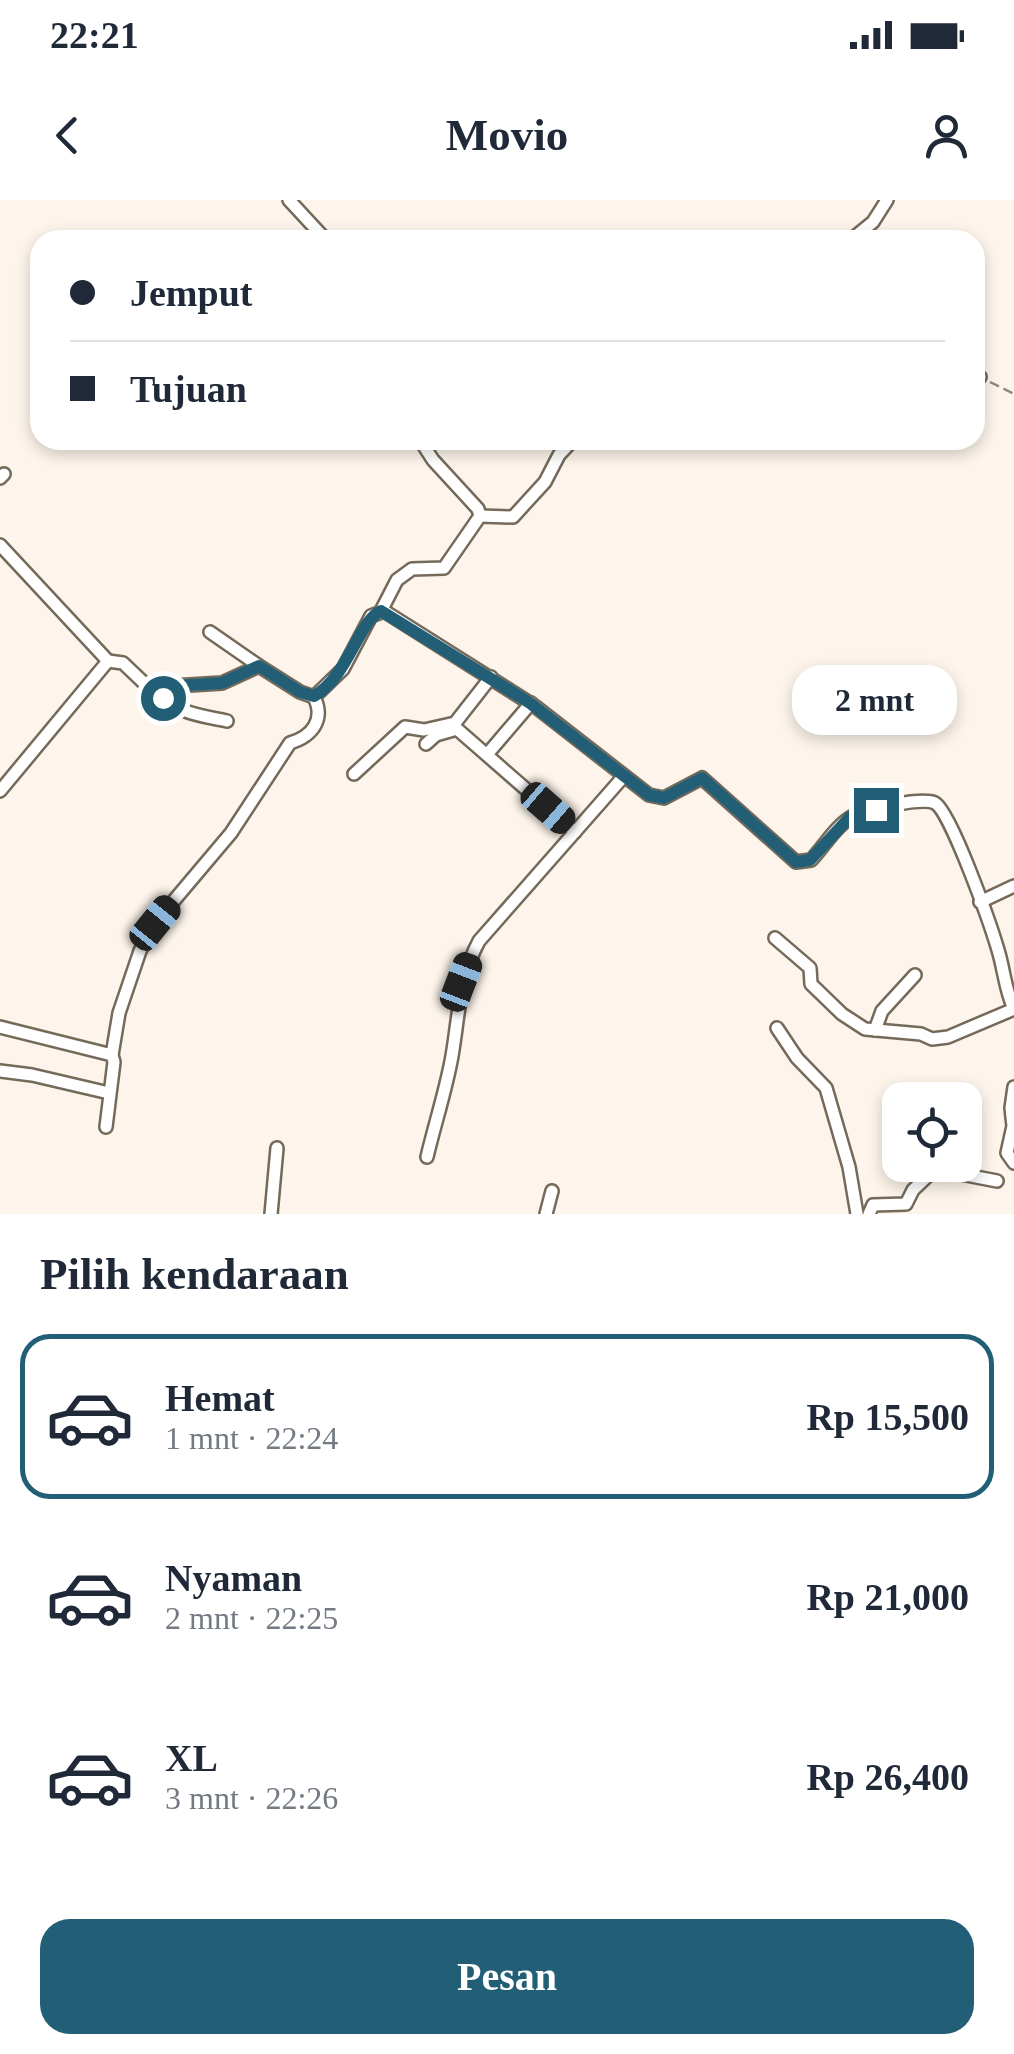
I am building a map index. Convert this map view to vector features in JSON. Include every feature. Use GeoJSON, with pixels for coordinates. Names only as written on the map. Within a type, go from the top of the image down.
{"type":"FeatureCollection","features":[{"type":"Feature","properties":{"kind":"street"},"geometry":{"type":"LineString","coordinates":[[290,200],[317,230]]}},
{"type":"Feature","properties":{"kind":"street"},"geometry":{"type":"LineString","coordinates":[[863,230],[887,200]]}},
{"type":"Feature","properties":{"kind":"street"},"geometry":{"type":"LineString","coordinates":[[426,450],[480,516]]}},
{"type":"Feature","properties":{"kind":"street"},"geometry":{"type":"LineString","coordinates":[[480,516],[512,517],[544,482],[564,450]]}},
{"type":"Feature","properties":{"kind":"street"},"geometry":{"type":"LineString","coordinates":[[314,696],[343,669],[371,616],[381,611],[397,580],[412,569],[444,568],[480,516]]}},
{"type":"Feature","properties":{"kind":"street"},"geometry":{"type":"LineString","coordinates":[[0,545],[108,661],[119,661],[144,683],[157,687],[222,683],[259,666]]}},
{"type":"Feature","properties":{"kind":"street"},"geometry":{"type":"LineString","coordinates":[[381,611],[491,676],[527,708],[658,799],[702,778],[800,863],[810,860],[850,817],[904,804],[938,805],[949,822],[980,902],[1014,1009],[939,1039],[858,1026],[809,982],[808,966],[775,938]]}},
{"type":"Feature","properties":{"kind":"street"},"geometry":{"type":"LineString","coordinates":[[210,632],[300,692],[314,696]]}},
{"type":"Feature","properties":{"kind":"street"},"geometry":{"type":"LineString","coordinates":[[0,791],[108,661]]}},
{"type":"Feature","properties":{"kind":"street"},"geometry":{"type":"LineString","coordinates":[[354,774],[405,726],[424,730],[456,723],[491,676]]}},
{"type":"Feature","properties":{"kind":"street"},"geometry":{"type":"LineString","coordinates":[[157,687],[174,707],[227,722]]}},
{"type":"Feature","properties":{"kind":"street"},"geometry":{"type":"LineString","coordinates":[[106,1126],[119,1013],[140,951],[155,923],[231,833],[290,743],[300,740],[318,722],[320,712],[314,696]]}},
{"type":"Feature","properties":{"kind":"street"},"geometry":{"type":"LineString","coordinates":[[490,751],[527,708]]}},
{"type":"Feature","properties":{"kind":"street"},"geometry":{"type":"LineString","coordinates":[[426,744],[436,734],[457,729],[575,832]]}},
{"type":"Feature","properties":{"kind":"street"},"geometry":{"type":"LineString","coordinates":[[427,1157],[452,1056],[461,982],[479,940],[624,776]]}},
{"type":"Feature","properties":{"kind":"street"},"geometry":{"type":"LineString","coordinates":[[980,902],[1014,886]]}},
{"type":"Feature","properties":{"kind":"street"},"geometry":{"type":"LineString","coordinates":[[875,1030],[882,1012],[915,974]]}},
{"type":"Feature","properties":{"kind":"street"},"geometry":{"type":"LineString","coordinates":[[0,1027],[112,1055]]}},
{"type":"Feature","properties":{"kind":"street"},"geometry":{"type":"LineString","coordinates":[[777,1028],[797,1058],[826,1088],[862,1213],[873,1205],[906,1204],[913,1190],[936,1168],[997,1181]]}},
{"type":"Feature","properties":{"kind":"street"},"geometry":{"type":"LineString","coordinates":[[0,1071],[109,1093]]}},
{"type":"Feature","properties":{"kind":"street"},"geometry":{"type":"LineString","coordinates":[[1014,1087],[1014,1126],[1007,1153],[1014,1163]]}},
{"type":"Feature","properties":{"kind":"street"},"geometry":{"type":"LineString","coordinates":[[270,1214],[277,1148]]}},
{"type":"Feature","properties":{"kind":"street"},"geometry":{"type":"LineString","coordinates":[[546,1214],[552,1190]]}},
{"type":"Feature","properties":{"kind":"path"},"geometry":{"type":"LineString","coordinates":[[985,378],[1014,394]]}},
{"type":"Feature","properties":{"kind":"route"},"geometry":{"type":"LineString","coordinates":[[163,698],[157,687],[228,682],[259,666],[306,696],[314,696],[323,692],[343,669],[371,616],[381,611],[530,703],[649,795],[664,798],[702,778],[796,862],[810,860],[850,817],[876,810]]}}]}
